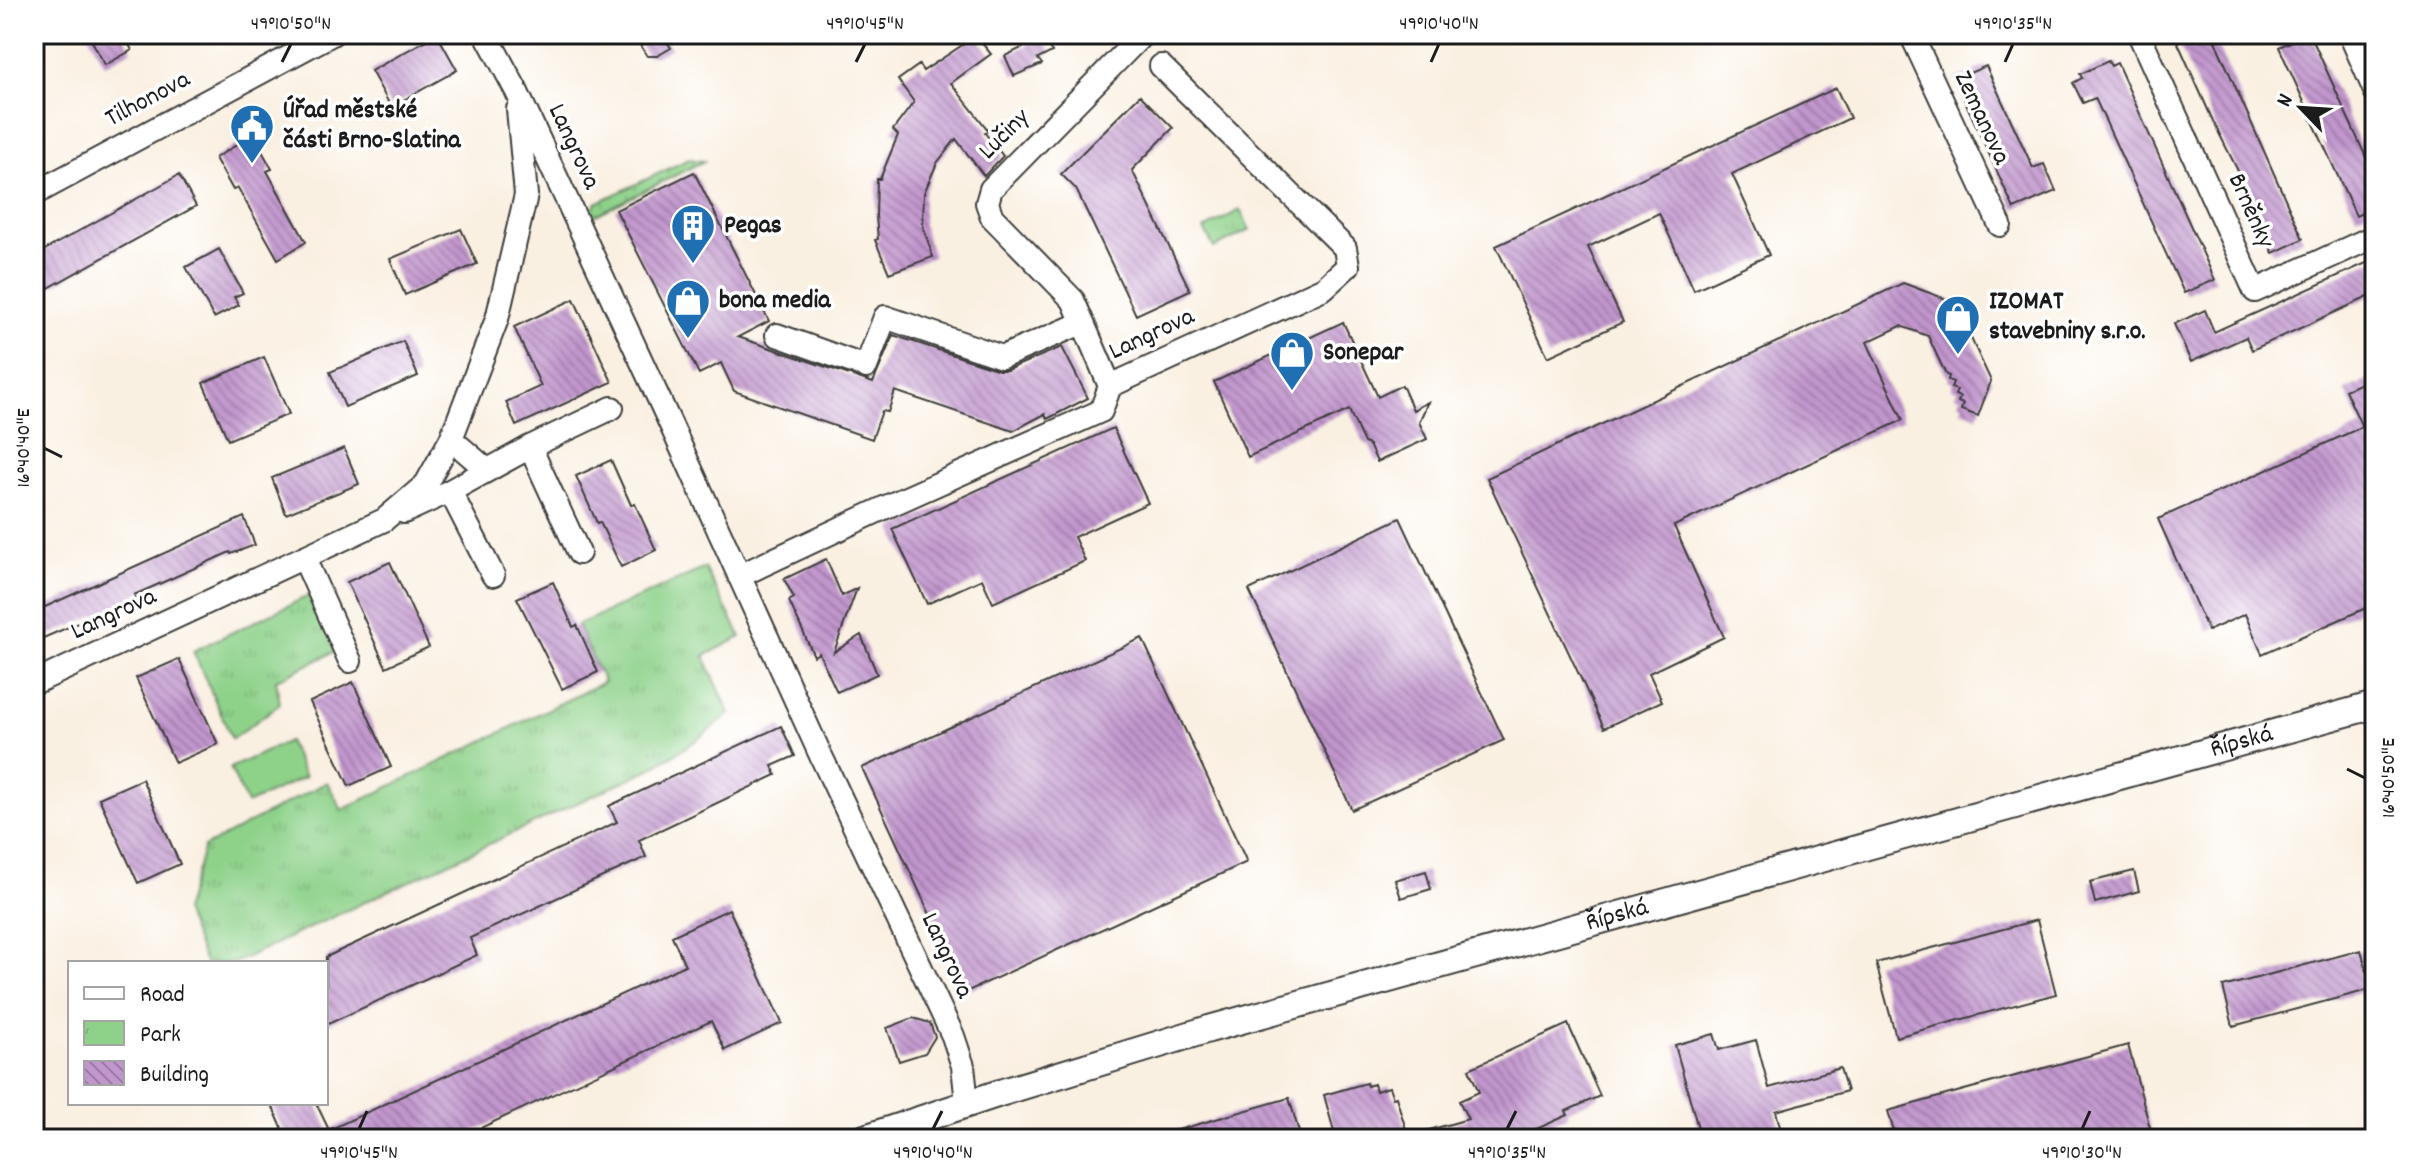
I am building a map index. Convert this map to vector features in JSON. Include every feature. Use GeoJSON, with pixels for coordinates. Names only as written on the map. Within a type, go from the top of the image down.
{"type":"FeatureCollection","features":[{"type":"Feature","properties":{"kind":"street","name":"Tilhonova"},"geometry":{"type":"LineString","coordinates":[[34,194],[332,34]]}},
{"type":"Feature","properties":{"kind":"street","name":"Langrova"},"geometry":{"type":"LineString","coordinates":[[486,34],[516,90],[953,1036],[963,1066],[967,1103]]}},
{"type":"Feature","properties":{"kind":"street","name":"Lučiny"},"geometry":{"type":"LineString","coordinates":[[1110,386],[1073,300],[992,217],[987,203],[991,189],[1143,34]]}},
{"type":"Feature","properties":{"kind":"street","name":"Zemanova"},"geometry":{"type":"LineString","coordinates":[[1911,34],[2000,225]]}},
{"type":"Feature","properties":{"kind":"street","name":"Brněnky"},"geometry":{"type":"LineString","coordinates":[[2139,34],[2255,291],[2375,236]]}},
{"type":"Feature","properties":{"kind":"street"},"geometry":{"type":"LineString","coordinates":[[2350,34],[2375,91]]}},
{"type":"Feature","properties":{"kind":"street","name":"Langrova"},"geometry":{"type":"LineString","coordinates":[[739,576],[1101,411],[1110,386],[1324,288],[1348,266],[1345,248],[1161,66]]}},
{"type":"Feature","properties":{"kind":"street","name":"Langrova"},"geometry":{"type":"LineString","coordinates":[[384,520],[426,484],[451,439],[497,319],[526,195],[516,90]]}},
{"type":"Feature","properties":{"kind":"street"},"geometry":{"type":"LineString","coordinates":[[777,335],[866,367],[885,317],[1002,357],[1082,323]]}},
{"type":"Feature","properties":{"kind":"street","name":"Langrova"},"geometry":{"type":"LineString","coordinates":[[34,683],[450,491],[530,447],[612,408]]}},
{"type":"Feature","properties":{"kind":"street"},"geometry":{"type":"LineString","coordinates":[[451,439],[487,470]]}},
{"type":"Feature","properties":{"kind":"street"},"geometry":{"type":"LineString","coordinates":[[530,447],[579,553]]}},
{"type":"Feature","properties":{"kind":"street"},"geometry":{"type":"LineString","coordinates":[[450,491],[493,575]]}},
{"type":"Feature","properties":{"kind":"street"},"geometry":{"type":"LineString","coordinates":[[304,558],[350,661]]}},
{"type":"Feature","properties":{"kind":"street","name":"Řípská"},"geometry":{"type":"LineString","coordinates":[[862,1139],[1095,1063],[1358,987],[2375,705]]}},
{"type":"Feature","properties":{"kind":"green space"},"geometry":{"type":"Polygon","coordinates":[[[689,159],[704,161],[592,217],[590,212],[596,203],[689,159]]]}},
{"type":"Feature","properties":{"kind":"green space"},"geometry":{"type":"Polygon","coordinates":[[[1240,210],[1250,230],[1214,248],[1204,229],[1240,210]]]}},
{"type":"Feature","properties":{"kind":"green space"},"geometry":{"type":"Polygon","coordinates":[[[705,568],[741,637],[704,656],[730,714],[694,742],[650,769],[238,961],[204,961],[184,911],[204,847],[327,782],[342,810],[604,682],[577,625],[705,568]]]}},
{"type":"Feature","properties":{"kind":"green space"},"geometry":{"type":"Polygon","coordinates":[[[310,595],[336,651],[276,680],[280,704],[232,739],[193,651],[310,595]]]}},
{"type":"Feature","properties":{"kind":"green space"},"geometry":{"type":"Polygon","coordinates":[[[288,741],[305,777],[247,804],[230,768],[288,741]]]}},
{"type":"Feature","properties":{"kind":"building"},"geometry":{"type":"Polygon","coordinates":[[[88,34],[123,34],[132,50],[105,65],[88,34]]]}},
{"type":"Feature","properties":{"kind":"building"},"geometry":{"type":"Polygon","coordinates":[[[437,34],[457,70],[391,107],[371,71],[437,34]]]}},
{"type":"Feature","properties":{"kind":"building"},"geometry":{"type":"Polygon","coordinates":[[[633,34],[662,34],[671,48],[657,56],[647,56],[633,34]]]}},
{"type":"Feature","properties":{"kind":"building"},"geometry":{"type":"Polygon","coordinates":[[[2174,34],[2212,34],[2303,239],[2273,253],[2174,34]]]}},
{"type":"Feature","properties":{"kind":"building"},"geometry":{"type":"Polygon","coordinates":[[[2310,34],[2375,177],[2375,207],[2356,216],[2279,47],[2310,34]]]}},
{"type":"Feature","properties":{"kind":"building"},"geometry":{"type":"Polygon","coordinates":[[[976,36],[991,54],[951,83],[988,130],[985,133],[1003,156],[984,176],[956,139],[937,163],[924,193],[923,226],[933,257],[889,273],[875,240],[878,239],[877,179],[880,179],[898,135],[893,130],[914,102],[898,80],[919,65],[923,71],[976,36]]]}},
{"type":"Feature","properties":{"kind":"building"},"geometry":{"type":"Polygon","coordinates":[[[1042,38],[1052,52],[1038,59],[1042,64],[1014,76],[1005,56],[1042,38]]]}},
{"type":"Feature","properties":{"kind":"building"},"geometry":{"type":"Polygon","coordinates":[[[2108,61],[2111,66],[2117,63],[2215,280],[2184,293],[2095,98],[2083,103],[2073,83],[2082,78],[2080,74],[2108,61]]]}},
{"type":"Feature","properties":{"kind":"building"},"geometry":{"type":"Polygon","coordinates":[[[1986,66],[2033,168],[2044,164],[2056,191],[2014,209],[1955,79],[1986,66]]]}},
{"type":"Feature","properties":{"kind":"building"},"geometry":{"type":"Polygon","coordinates":[[[1836,88],[1850,118],[1732,174],[1769,255],[1694,290],[1659,213],[1588,247],[1623,322],[1548,357],[1496,246],[1836,88]]]}},
{"type":"Feature","properties":{"kind":"building"},"geometry":{"type":"Polygon","coordinates":[[[1140,95],[1173,128],[1132,170],[1190,290],[1136,315],[1076,189],[1061,174],[1140,95]]]}},
{"type":"Feature","properties":{"kind":"building"},"geometry":{"type":"Polygon","coordinates":[[[253,135],[272,169],[267,171],[306,242],[278,259],[238,188],[233,190],[215,158],[253,135]]]}},
{"type":"Feature","properties":{"kind":"building"},"geometry":{"type":"Polygon","coordinates":[[[694,172],[769,321],[738,337],[873,383],[893,335],[999,370],[1007,370],[1062,347],[1088,398],[1047,419],[1045,414],[1013,431],[895,391],[888,412],[882,411],[872,439],[734,391],[721,363],[699,374],[616,210],[694,172]]]}},
{"type":"Feature","properties":{"kind":"building"},"geometry":{"type":"Polygon","coordinates":[[[179,175],[196,206],[34,296],[34,256],[179,175]]]}},
{"type":"Feature","properties":{"kind":"building"},"geometry":{"type":"Polygon","coordinates":[[[461,229],[477,264],[405,295],[390,259],[461,229]]]}},
{"type":"Feature","properties":{"kind":"building"},"geometry":{"type":"Polygon","coordinates":[[[219,249],[243,293],[234,297],[239,305],[214,318],[186,267],[219,249]]]}},
{"type":"Feature","properties":{"kind":"building"},"geometry":{"type":"Polygon","coordinates":[[[2375,259],[2375,294],[2252,350],[2246,337],[2191,362],[2174,324],[2205,310],[2214,332],[2375,259]]]}},
{"type":"Feature","properties":{"kind":"building"},"geometry":{"type":"Polygon","coordinates":[[[1903,283],[1954,302],[1991,381],[1978,416],[1961,410],[1963,404],[1958,402],[1960,397],[1955,395],[1957,390],[1951,388],[1953,382],[1948,380],[1949,376],[1928,336],[1901,326],[1867,342],[1903,420],[1674,526],[1724,637],[1649,673],[1662,701],[1604,728],[1487,478],[1903,283]]]}},
{"type":"Feature","properties":{"kind":"building"},"geometry":{"type":"Polygon","coordinates":[[[574,299],[612,382],[516,426],[506,402],[541,386],[514,327],[574,299]]]}},
{"type":"Feature","properties":{"kind":"building"},"geometry":{"type":"Polygon","coordinates":[[[1343,322],[1378,397],[1402,385],[1413,410],[1428,402],[1419,422],[1427,439],[1377,462],[1369,445],[1364,443],[1349,410],[1248,457],[1214,382],[1343,322]]]}},
{"type":"Feature","properties":{"kind":"building"},"geometry":{"type":"Polygon","coordinates":[[[403,341],[418,376],[345,407],[330,372],[403,341]]]}},
{"type":"Feature","properties":{"kind":"building"},"geometry":{"type":"Polygon","coordinates":[[[264,357],[289,414],[228,440],[203,383],[264,357]]]}},
{"type":"Feature","properties":{"kind":"building"},"geometry":{"type":"Polygon","coordinates":[[[2375,377],[2375,604],[2262,654],[2245,614],[2208,631],[2158,519],[2362,427],[2345,390],[2375,377]]]}},
{"type":"Feature","properties":{"kind":"building"},"geometry":{"type":"Polygon","coordinates":[[[1113,428],[1148,503],[1074,537],[1085,561],[993,603],[982,579],[927,604],[892,529],[1113,428]]]}},
{"type":"Feature","properties":{"kind":"building"},"geometry":{"type":"Polygon","coordinates":[[[344,448],[359,484],[286,514],[272,478],[344,448]]]}},
{"type":"Feature","properties":{"kind":"building"},"geometry":{"type":"Polygon","coordinates":[[[611,460],[656,550],[621,567],[576,476],[611,460]]]}},
{"type":"Feature","properties":{"kind":"building"},"geometry":{"type":"Polygon","coordinates":[[[244,517],[255,545],[230,552],[134,595],[136,598],[34,642],[34,612],[244,517]]]}},
{"type":"Feature","properties":{"kind":"building"},"geometry":{"type":"Polygon","coordinates":[[[1400,518],[1504,740],[1352,810],[1249,590],[1400,518]]]}},
{"type":"Feature","properties":{"kind":"building"},"geometry":{"type":"Polygon","coordinates":[[[826,559],[842,596],[857,588],[834,652],[861,635],[877,674],[837,692],[819,653],[814,656],[789,601],[794,598],[784,579],[826,559]]]}},
{"type":"Feature","properties":{"kind":"building"},"geometry":{"type":"Polygon","coordinates":[[[390,562],[429,647],[386,667],[347,582],[390,562]]]}},
{"type":"Feature","properties":{"kind":"building"},"geometry":{"type":"Polygon","coordinates":[[[553,582],[598,672],[562,689],[517,598],[553,582]]]}},
{"type":"Feature","properties":{"kind":"building"},"geometry":{"type":"Polygon","coordinates":[[[1142,638],[1247,862],[966,992],[862,768],[1142,638]]]}},
{"type":"Feature","properties":{"kind":"building"},"geometry":{"type":"Polygon","coordinates":[[[179,659],[218,744],[175,763],[136,678],[179,659]]]}},
{"type":"Feature","properties":{"kind":"building"},"geometry":{"type":"Polygon","coordinates":[[[353,682],[391,767],[349,786],[310,702],[353,682]]]}},
{"type":"Feature","properties":{"kind":"building"},"geometry":{"type":"Polygon","coordinates":[[[781,726],[795,756],[772,766],[776,775],[639,840],[646,857],[470,938],[477,955],[328,1024],[326,957],[617,822],[609,806],[781,726]]]}},
{"type":"Feature","properties":{"kind":"building"},"geometry":{"type":"Polygon","coordinates":[[[142,779],[180,864],[138,883],[99,798],[142,779]]]}},
{"type":"Feature","properties":{"kind":"building"},"geometry":{"type":"Polygon","coordinates":[[[1426,871],[1431,889],[1401,898],[1395,880],[1426,871]]]}},
{"type":"Feature","properties":{"kind":"building"},"geometry":{"type":"Polygon","coordinates":[[[2134,871],[2139,891],[2095,903],[2090,882],[2134,871]]]}},
{"type":"Feature","properties":{"kind":"building"},"geometry":{"type":"Polygon","coordinates":[[[729,909],[782,1023],[725,1050],[711,1021],[457,1139],[287,1139],[272,1105],[317,1105],[329,1130],[685,965],[672,936],[729,909]]]}},
{"type":"Feature","properties":{"kind":"building"},"geometry":{"type":"Polygon","coordinates":[[[2037,920],[2056,994],[1896,1037],[1876,963],[2037,920]]]}},
{"type":"Feature","properties":{"kind":"building"},"geometry":{"type":"Polygon","coordinates":[[[2361,950],[2372,989],[2233,1026],[2223,987],[2361,950]]]}},
{"type":"Feature","properties":{"kind":"building"},"geometry":{"type":"Polygon","coordinates":[[[913,1018],[930,1023],[935,1037],[925,1053],[899,1061],[887,1028],[913,1018]]]}},
{"type":"Feature","properties":{"kind":"building"},"geometry":{"type":"Polygon","coordinates":[[[1568,1024],[1600,1096],[1566,1111],[1568,1115],[1514,1139],[1416,1139],[1415,1134],[1468,1119],[1459,1101],[1479,1092],[1469,1069],[1568,1024]]]}},
{"type":"Feature","properties":{"kind":"building"},"geometry":{"type":"Polygon","coordinates":[[[1714,1034],[1719,1050],[1756,1040],[1769,1088],[1840,1068],[1847,1091],[1776,1111],[1783,1139],[1701,1139],[1675,1045],[1714,1034]]]}},
{"type":"Feature","properties":{"kind":"building"},"geometry":{"type":"Polygon","coordinates":[[[2128,1045],[2153,1139],[1896,1139],[1888,1111],[2128,1045]]]}},
{"type":"Feature","properties":{"kind":"building"},"geometry":{"type":"Polygon","coordinates":[[[1366,1083],[1367,1086],[1374,1084],[1376,1091],[1389,1087],[1393,1098],[1396,1097],[1409,1139],[1336,1139],[1324,1095],[1366,1083]]]}},
{"type":"Feature","properties":{"kind":"building"},"geometry":{"type":"Polygon","coordinates":[[[1289,1098],[1301,1139],[1165,1139],[1164,1134],[1289,1098]]]}},
{"type":"Feature","properties":{"kind":"place","name":"Úřad městské části Brno-Slatina"},"geometry":{"type":"Point","coordinates":[252,165]}},
{"type":"Feature","properties":{"kind":"place","name":"Pegas"},"geometry":{"type":"Point","coordinates":[693,265]}},
{"type":"Feature","properties":{"kind":"place","name":"bona media"},"geometry":{"type":"Point","coordinates":[688,340]}},
{"type":"Feature","properties":{"kind":"place","name":"IZOMAT stavebniny s.r.o."},"geometry":{"type":"Point","coordinates":[1958,356]}},
{"type":"Feature","properties":{"kind":"place","name":"Sonepar"},"geometry":{"type":"Point","coordinates":[1292,392]}}]}
